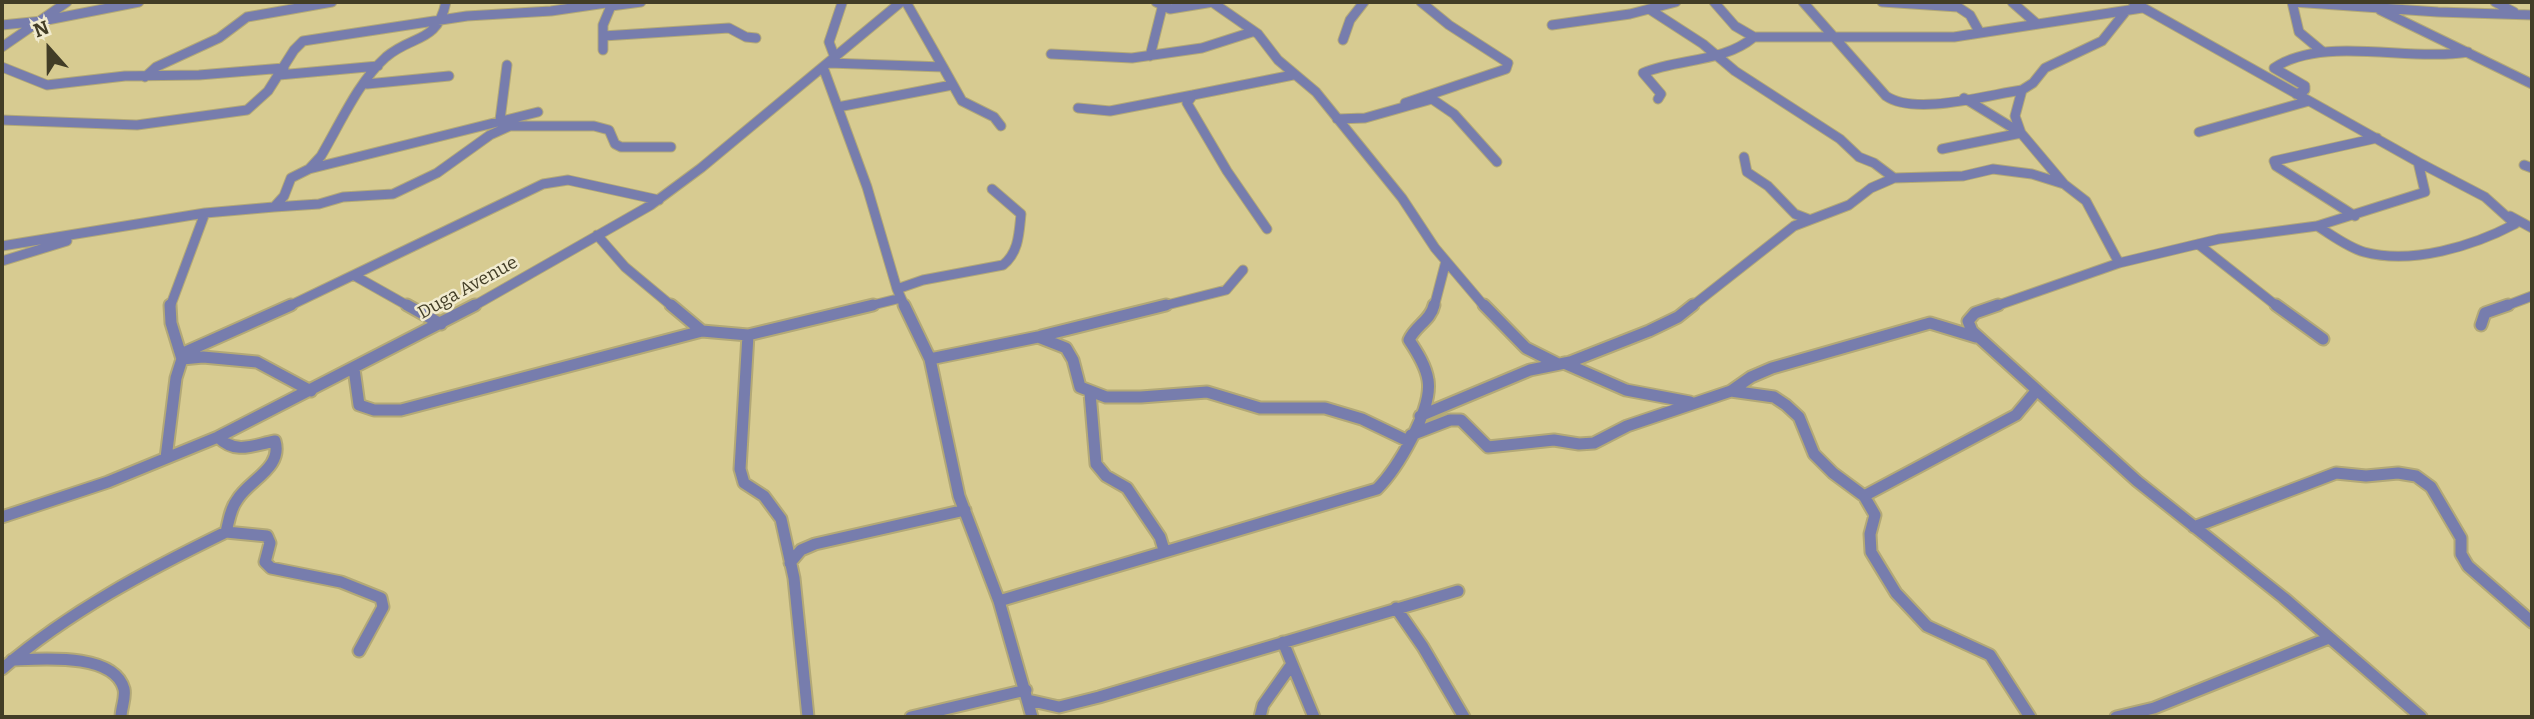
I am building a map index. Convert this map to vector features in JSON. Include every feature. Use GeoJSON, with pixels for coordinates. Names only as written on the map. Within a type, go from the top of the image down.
{"type":"FeatureCollection","features":[{"type":"Feature","properties":{"kind":"street"},"geometry":{"type":"LineString","coordinates":[[2,47],[66,2]]}},
{"type":"Feature","properties":{"kind":"street"},"geometry":{"type":"LineString","coordinates":[[2,25],[42,21],[138,2]]}},
{"type":"Feature","properties":{"kind":"street"},"geometry":{"type":"LineString","coordinates":[[145,77],[156,67],[219,38],[247,17],[332,2]]}},
{"type":"Feature","properties":{"kind":"street"},"geometry":{"type":"LineString","coordinates":[[309,169],[321,156],[378,66],[399,48],[422,40],[436,30],[443,20],[446,2]]}},
{"type":"Feature","properties":{"kind":"street"},"geometry":{"type":"LineString","coordinates":[[2,120],[92,122],[108,126],[247,110],[256,105],[281,72],[295,46],[303,41],[477,15],[641,2]]}},
{"type":"Feature","properties":{"kind":"street"},"geometry":{"type":"LineString","coordinates":[[904,2],[962,101],[993,117],[1001,126]]}},
{"type":"Feature","properties":{"kind":"street","name":"Duga Avenue"},"geometry":{"type":"LineString","coordinates":[[2,517],[108,482],[218,438],[441,324],[659,200],[904,2]]}},
{"type":"Feature","properties":{"kind":"street"},"geometry":{"type":"LineString","coordinates":[[1150,56],[1151,43],[1159,27],[1159,5],[1180,9],[1213,2],[1258,34],[1293,75],[1316,92],[1402,198],[1446,261],[1474,295],[1526,348],[1626,390],[1693,402]]}},
{"type":"Feature","properties":{"kind":"street"},"geometry":{"type":"LineString","coordinates":[[1343,40],[1350,20],[1364,2]]}},
{"type":"Feature","properties":{"kind":"street"},"geometry":{"type":"LineString","coordinates":[[1405,103],[1506,69],[1508,63],[1421,2]]}},
{"type":"Feature","properties":{"kind":"street"},"geometry":{"type":"LineString","coordinates":[[1552,25],[1676,2]]}},
{"type":"Feature","properties":{"kind":"street"},"geometry":{"type":"LineString","coordinates":[[1714,2],[1735,26],[1754,37],[1954,37],[2126,11],[2137,5],[2175,23],[2296,94],[2484,197],[2532,228]]}},
{"type":"Feature","properties":{"kind":"street"},"geometry":{"type":"LineString","coordinates":[[1803,2],[1886,96],[1895,102],[1920,105],[2022,90],[2033,83],[2045,68],[2102,41],[2126,11]]}},
{"type":"Feature","properties":{"kind":"street"},"geometry":{"type":"LineString","coordinates":[[1882,2],[1961,9],[1970,15],[1980,33]]}},
{"type":"Feature","properties":{"kind":"street"},"geometry":{"type":"LineString","coordinates":[[2012,2],[2037,24]]}},
{"type":"Feature","properties":{"kind":"street"},"geometry":{"type":"LineString","coordinates":[[2323,52],[2296,31],[2293,2],[2532,15]]}},
{"type":"Feature","properties":{"kind":"street"},"geometry":{"type":"LineString","coordinates":[[2363,2],[2532,84]]}},
{"type":"Feature","properties":{"kind":"street"},"geometry":{"type":"LineString","coordinates":[[2495,2],[2518,13]]}},
{"type":"Feature","properties":{"kind":"street"},"geometry":{"type":"LineString","coordinates":[[842,3],[830,42],[829,63],[838,107],[867,187],[899,293],[930,359],[959,496],[999,601],[1032,717]]}},
{"type":"Feature","properties":{"kind":"street"},"geometry":{"type":"LineString","coordinates":[[603,50],[603,25],[608,4]]}},
{"type":"Feature","properties":{"kind":"street"},"geometry":{"type":"LineString","coordinates":[[1649,9],[1716,54],[1735,71],[1840,139],[1859,157],[1874,163],[1894,178]]}},
{"type":"Feature","properties":{"kind":"street"},"geometry":{"type":"LineString","coordinates":[[603,36],[729,28],[746,37],[756,38]]}},
{"type":"Feature","properties":{"kind":"street"},"geometry":{"type":"LineString","coordinates":[[1051,54],[1110,59],[1150,56],[1202,48],[1252,32]]}},
{"type":"Feature","properties":{"kind":"street"},"geometry":{"type":"LineString","coordinates":[[1658,99],[1661,94],[1643,73],[1669,62],[1716,54],[1747,45],[1754,37]]}},
{"type":"Feature","properties":{"kind":"street"},"geometry":{"type":"LineString","coordinates":[[2296,94],[2305,90],[2305,86],[2274,68],[2304,55],[2323,52],[2430,56],[2468,52]]}},
{"type":"Feature","properties":{"kind":"street"},"geometry":{"type":"LineString","coordinates":[[829,63],[943,67]]}},
{"type":"Feature","properties":{"kind":"street"},"geometry":{"type":"LineString","coordinates":[[500,120],[507,65]]}},
{"type":"Feature","properties":{"kind":"street"},"geometry":{"type":"LineString","coordinates":[[2,67],[47,85],[145,77],[378,66]]}},
{"type":"Feature","properties":{"kind":"street"},"geometry":{"type":"LineString","coordinates":[[1078,108],[1110,111],[1293,75]]}},
{"type":"Feature","properties":{"kind":"street"},"geometry":{"type":"LineString","coordinates":[[367,84],[449,76]]}},
{"type":"Feature","properties":{"kind":"street"},"geometry":{"type":"LineString","coordinates":[[838,107],[952,85]]}},
{"type":"Feature","properties":{"kind":"street"},"geometry":{"type":"LineString","coordinates":[[2021,133],[2015,116],[2022,90]]}},
{"type":"Feature","properties":{"kind":"street"},"geometry":{"type":"LineString","coordinates":[[1193,95],[1187,103],[1193,117],[1267,229]]}},
{"type":"Feature","properties":{"kind":"street"},"geometry":{"type":"LineString","coordinates":[[1964,98],[2021,133],[2064,184],[2086,201],[2119,262]]}},
{"type":"Feature","properties":{"kind":"street"},"geometry":{"type":"LineString","coordinates":[[1337,119],[1365,118],[1432,99],[1454,114],[1497,162]]}},
{"type":"Feature","properties":{"kind":"street"},"geometry":{"type":"LineString","coordinates":[[2199,132],[2309,101]]}},
{"type":"Feature","properties":{"kind":"street"},"geometry":{"type":"LineString","coordinates":[[274,207],[284,196],[291,178],[309,169],[538,112]]}},
{"type":"Feature","properties":{"kind":"street"},"geometry":{"type":"LineString","coordinates":[[2,246],[205,213],[319,204],[343,197],[393,194],[437,173],[490,135],[523,124],[594,125],[609,130],[615,144],[621,147],[671,147]]}},
{"type":"Feature","properties":{"kind":"street"},"geometry":{"type":"LineString","coordinates":[[1942,149],[2021,133]]}},
{"type":"Feature","properties":{"kind":"street"},"geometry":{"type":"LineString","coordinates":[[2355,216],[2276,166],[2274,161],[2377,138]]}},
{"type":"Feature","properties":{"kind":"street"},"geometry":{"type":"LineString","coordinates":[[1744,157],[1747,172],[1768,186],[1796,214],[1808,219]]}},
{"type":"Feature","properties":{"kind":"street"},"geometry":{"type":"LineString","coordinates":[[2418,162],[2425,192],[2317,226],[2276,229],[2119,262],[1975,313],[1968,321],[1979,338],[2137,481],[2421,717]]}},
{"type":"Feature","properties":{"kind":"street"},"geometry":{"type":"LineString","coordinates":[[1420,416],[1530,370],[1614,346],[1678,317],[1766,247],[1808,219],[1849,205],[1871,188],[1894,178],[1963,176],[1993,169],[2032,174],[2064,184]]}},
{"type":"Feature","properties":{"kind":"street"},"geometry":{"type":"LineString","coordinates":[[181,357],[554,181],[568,180],[659,200]]}},
{"type":"Feature","properties":{"kind":"street"},"geometry":{"type":"LineString","coordinates":[[354,369],[359,405],[374,410],[401,410],[702,331],[748,335],[899,293],[923,280],[1003,265],[1009,261],[1019,241],[1021,214],[1017,208],[999,199],[992,189]]}},
{"type":"Feature","properties":{"kind":"street"},"geometry":{"type":"LineString","coordinates":[[2317,226],[2364,253],[2384,256],[2459,246],[2501,233],[2515,224],[2505,212]]}},
{"type":"Feature","properties":{"kind":"street"},"geometry":{"type":"LineString","coordinates":[[166,458],[181,357],[171,323],[170,303],[205,213]]}},
{"type":"Feature","properties":{"kind":"street"},"geometry":{"type":"LineString","coordinates":[[2,261],[93,233]]}},
{"type":"Feature","properties":{"kind":"street"},"geometry":{"type":"LineString","coordinates":[[597,235],[625,267],[702,331]]}},
{"type":"Feature","properties":{"kind":"street"},"geometry":{"type":"LineString","coordinates":[[2198,244],[2255,290],[2323,339]]}},
{"type":"Feature","properties":{"kind":"street"},"geometry":{"type":"LineString","coordinates":[[999,601],[1377,489],[1388,480],[1427,397],[1429,382],[1409,340],[1414,329],[1432,314],[1446,261]]}},
{"type":"Feature","properties":{"kind":"street"},"geometry":{"type":"LineString","coordinates":[[930,359],[1038,337],[1226,290],[1243,270]]}},
{"type":"Feature","properties":{"kind":"street"},"geometry":{"type":"LineString","coordinates":[[355,276],[441,324]]}},
{"type":"Feature","properties":{"kind":"street"},"geometry":{"type":"LineString","coordinates":[[2481,325],[2485,313],[2532,296]]}},
{"type":"Feature","properties":{"kind":"street"},"geometry":{"type":"LineString","coordinates":[[1038,337],[1066,348],[1073,360],[1080,387],[1090,393],[1146,399],[1210,392],[1253,407],[1312,407],[1337,410],[1409,438],[1456,419],[1466,423],[1488,447],[1554,440],[1579,444],[1594,443],[1614,431],[1731,391],[1751,377],[1772,368],[1930,323],[1979,338]]}},
{"type":"Feature","properties":{"kind":"street"},"geometry":{"type":"LineString","coordinates":[[748,335],[740,469],[744,483],[764,496],[781,519],[790,563],[808,717]]}},
{"type":"Feature","properties":{"kind":"street"},"geometry":{"type":"LineString","coordinates":[[181,357],[257,362],[310,391]]}},
{"type":"Feature","properties":{"kind":"street"},"geometry":{"type":"LineString","coordinates":[[1864,496],[2016,415],[2037,390]]}},
{"type":"Feature","properties":{"kind":"street"},"geometry":{"type":"LineString","coordinates":[[1731,391],[1766,395],[1786,405],[1799,417],[1814,454],[1833,473],[1864,496],[1875,515],[1870,534],[1871,552],[1896,593],[1927,626],[1948,638],[1990,655],[2031,717]]}},
{"type":"Feature","properties":{"kind":"street"},"geometry":{"type":"LineString","coordinates":[[1090,393],[1096,464],[1106,476],[1127,488],[1160,537],[1164,550]]}},
{"type":"Feature","properties":{"kind":"street"},"geometry":{"type":"LineString","coordinates":[[218,438],[226,448],[237,450],[275,440],[278,447],[275,459],[245,487],[234,502],[226,532]]}},
{"type":"Feature","properties":{"kind":"street"},"geometry":{"type":"LineString","coordinates":[[2194,527],[2336,473],[2366,476],[2398,473],[2416,476],[2431,487],[2446,511],[2461,538],[2461,554],[2468,566],[2532,622]]}},
{"type":"Feature","properties":{"kind":"street"},"geometry":{"type":"LineString","coordinates":[[790,563],[801,550],[815,544],[965,510]]}},
{"type":"Feature","properties":{"kind":"street"},"geometry":{"type":"LineString","coordinates":[[7,664],[134,576],[226,532],[267,536],[270,543],[265,562],[271,568],[308,572],[368,591],[381,598],[383,607],[359,650]]}},
{"type":"Feature","properties":{"kind":"street"},"geometry":{"type":"LineString","coordinates":[[911,717],[1027,695],[1059,707],[1458,591]]}},
{"type":"Feature","properties":{"kind":"street"},"geometry":{"type":"LineString","coordinates":[[1396,608],[1423,647],[1464,717]]}},
{"type":"Feature","properties":{"kind":"street"},"geometry":{"type":"LineString","coordinates":[[2116,717],[2154,708],[2329,638]]}},
{"type":"Feature","properties":{"kind":"street"},"geometry":{"type":"LineString","coordinates":[[1283,642],[1314,717]]}},
{"type":"Feature","properties":{"kind":"street"},"geometry":{"type":"LineString","coordinates":[[7,664],[67,659],[86,662],[106,670],[121,682],[125,695],[121,717]]}},
{"type":"Feature","properties":{"kind":"street"},"geometry":{"type":"LineString","coordinates":[[1260,717],[1263,705],[1292,664]]}}]}
